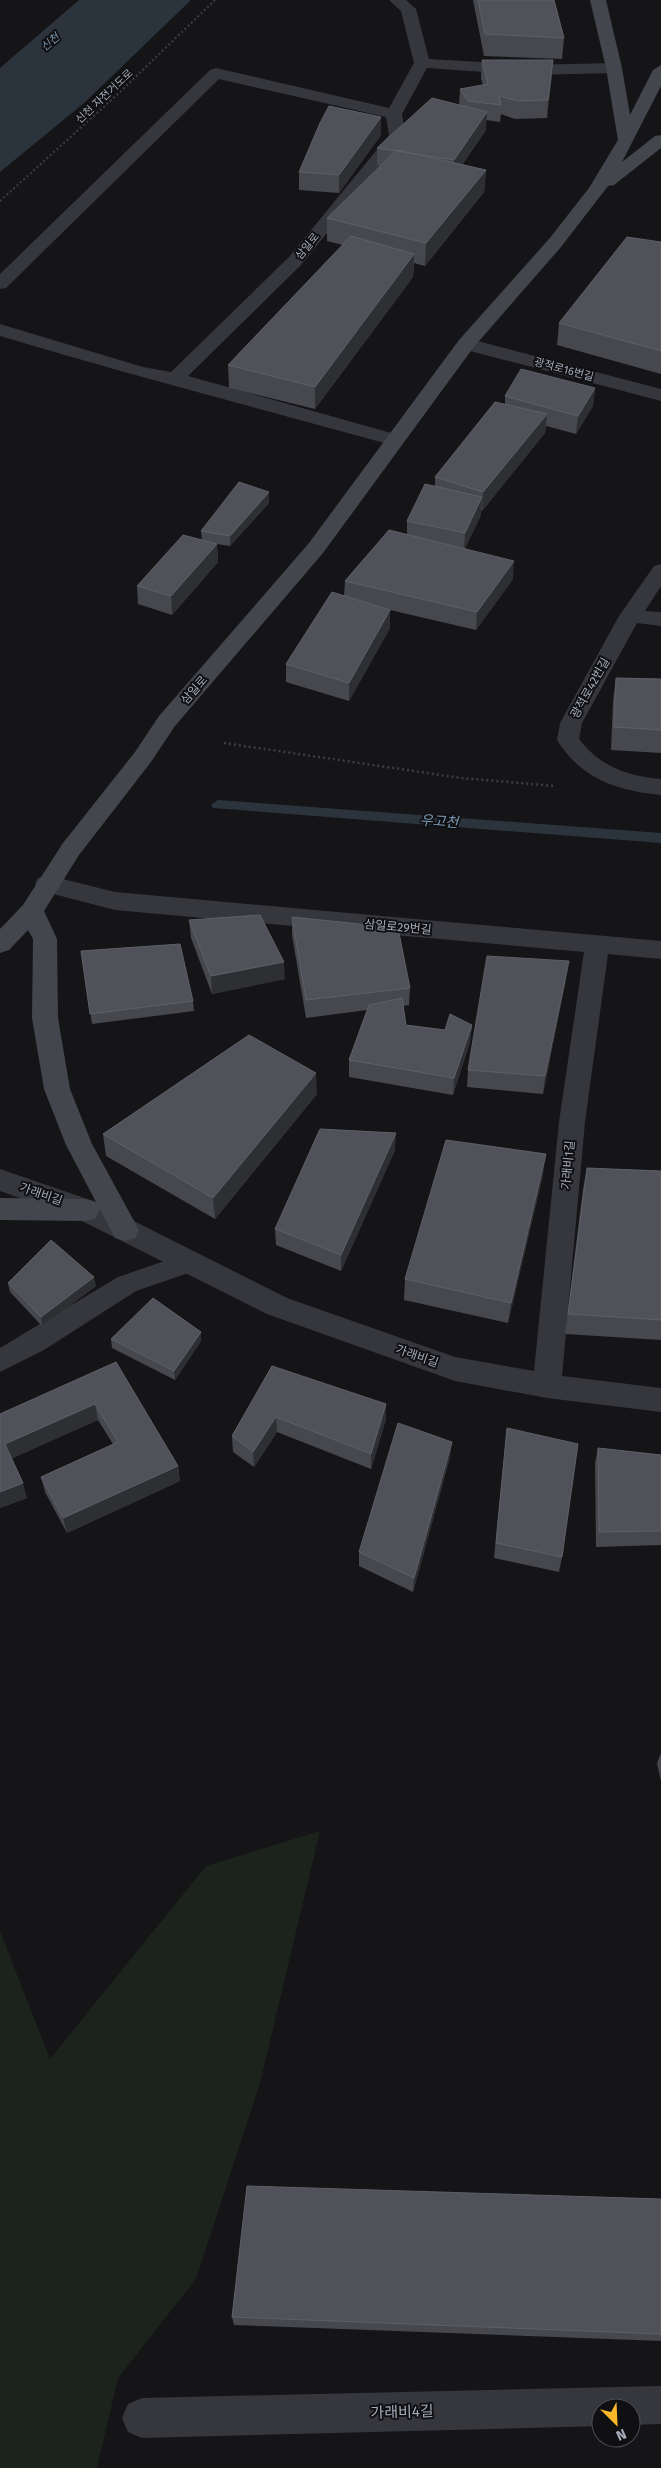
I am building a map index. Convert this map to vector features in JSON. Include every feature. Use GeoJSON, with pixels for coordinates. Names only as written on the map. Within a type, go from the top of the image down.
{"type":"FeatureCollection","features":[{"type":"Feature","properties":{"kind":"main road"},"geometry":{"type":"LineString","coordinates":[[598,0],[614,68],[626,140]]}},
{"type":"Feature","properties":{"kind":"main road","name":"삼일로"},"geometry":{"type":"LineString","coordinates":[[0,944],[32,911],[70,849],[143,757],[167,721],[316,548],[466,344],[555,243],[597,190],[626,140],[661,70]]}},
{"type":"Feature","properties":{"kind":"main road"},"geometry":{"type":"LineString","coordinates":[[597,190],[661,140]]}},
{"type":"Feature","properties":{"kind":"main road"},"geometry":{"type":"LineString","coordinates":[[32,911],[45,939],[45,1018],[57,1089],[79,1145],[125,1230]]}},
{"type":"Feature","properties":{"kind":"main road"},"geometry":{"type":"LineString","coordinates":[[0,1209],[86,1210]]}},
{"type":"Feature","properties":{"kind":"street"},"geometry":{"type":"LineString","coordinates":[[0,284],[216,73],[394,114],[422,63],[408,9],[397,0]]}},
{"type":"Feature","properties":{"kind":"street"},"geometry":{"type":"LineString","coordinates":[[422,63],[530,70],[614,68]]}},
{"type":"Feature","properties":{"kind":"street","name":"삼일로"},"geometry":{"type":"LineString","coordinates":[[175,378],[295,261],[397,136],[394,114]]}},
{"type":"Feature","properties":{"kind":"street"},"geometry":{"type":"LineString","coordinates":[[0,330],[140,372],[175,378],[395,440]]}},
{"type":"Feature","properties":{"kind":"street","name":"광적로16번길"},"geometry":{"type":"LineString","coordinates":[[466,344],[661,396]]}},
{"type":"Feature","properties":{"kind":"street","name":"광적로42번길"},"geometry":{"type":"LineString","coordinates":[[661,571],[630,616],[571,723],[568,740],[578,755],[597,771],[622,782],[661,787]]}},
{"type":"Feature","properties":{"kind":"street"},"geometry":{"type":"LineString","coordinates":[[630,616],[661,619]]}},
{"type":"Feature","properties":{"kind":"street","name":"삼일로29번길"},"geometry":{"type":"LineString","coordinates":[[47,884],[115,901],[661,950]]}},
{"type":"Feature","properties":{"kind":"street","name":"가래비1길"},"geometry":{"type":"LineString","coordinates":[[547,1386],[572,1122],[597,945]]}},
{"type":"Feature","properties":{"kind":"street","name":"가래비길"},"geometry":{"type":"LineString","coordinates":[[0,1180],[86,1210],[188,1263],[277,1306],[365,1339],[455,1369],[547,1386],[661,1400]]}},
{"type":"Feature","properties":{"kind":"street","name":"가래비4길"},"geometry":{"type":"LineString","coordinates":[[142,2418],[661,2405]]}},
{"type":"Feature","properties":{"kind":"lane"},"geometry":{"type":"LineString","coordinates":[[0,1361],[35,1342],[127,1284],[188,1263]]}},
{"type":"Feature","properties":{"kind":"path","name":"신천 자전거도로"},"geometry":{"type":"LineString","coordinates":[[0,201],[120,92],[216,0]]}},
{"type":"Feature","properties":{"kind":"path"},"geometry":{"type":"LineString","coordinates":[[224,743],[461,778],[556,787]]}},
{"type":"Feature","properties":{"kind":"shaded area"},"geometry":{"type":"Polygon","coordinates":[[[320,1831],[260,2083],[196,2279],[118,2378],[97,2468],[0,2468],[0,1931],[50,2059],[206,1866],[320,1831]]]}},
{"type":"Feature","properties":{"kind":"water","name":"신천"},"geometry":{"type":"Polygon","coordinates":[[[79,0],[191,0],[84,103],[0,172],[0,68],[79,0]]]}},
{"type":"Feature","properties":{"kind":"building"},"geometry":{"type":"Polygon","coordinates":[[[478,0],[554,0],[564,38],[485,34],[478,0]]]}},
{"type":"Feature","properties":{"kind":"building"},"geometry":{"type":"Polygon","coordinates":[[[482,60],[553,60],[548,100],[517,101],[499,96],[501,105],[468,101],[460,89],[488,84],[482,60]]]}},
{"type":"Feature","properties":{"kind":"building"},"geometry":{"type":"Polygon","coordinates":[[[432,98],[487,112],[454,160],[377,148],[432,98]]]}},
{"type":"Feature","properties":{"kind":"building"},"geometry":{"type":"Polygon","coordinates":[[[329,106],[381,117],[339,175],[299,172],[320,123],[329,106]]]}},
{"type":"Feature","properties":{"kind":"building"},"geometry":{"type":"Polygon","coordinates":[[[397,150],[486,170],[426,243],[327,218],[397,150]]]}},
{"type":"Feature","properties":{"kind":"building"},"geometry":{"type":"Polygon","coordinates":[[[351,236],[414,254],[315,387],[228,365],[351,236]]]}},
{"type":"Feature","properties":{"kind":"building"},"geometry":{"type":"Polygon","coordinates":[[[627,237],[661,242],[661,351],[559,323],[627,237]]]}},
{"type":"Feature","properties":{"kind":"building"},"geometry":{"type":"Polygon","coordinates":[[[521,369],[595,388],[578,416],[505,396],[521,369]]]}},
{"type":"Feature","properties":{"kind":"building"},"geometry":{"type":"Polygon","coordinates":[[[495,402],[547,414],[483,492],[435,477],[495,402]]]}},
{"type":"Feature","properties":{"kind":"building"},"geometry":{"type":"Polygon","coordinates":[[[239,482],[269,492],[230,536],[201,531],[239,482]]]}},
{"type":"Feature","properties":{"kind":"building"},"geometry":{"type":"Polygon","coordinates":[[[425,484],[482,497],[465,533],[407,521],[425,484]]]}},
{"type":"Feature","properties":{"kind":"building"},"geometry":{"type":"Polygon","coordinates":[[[389,530],[514,561],[477,612],[345,581],[389,530]]]}},
{"type":"Feature","properties":{"kind":"building"},"geometry":{"type":"Polygon","coordinates":[[[183,535],[217,544],[171,596],[137,586],[183,535]]]}},
{"type":"Feature","properties":{"kind":"building"},"geometry":{"type":"Polygon","coordinates":[[[332,592],[390,610],[349,683],[286,664],[332,592]]]}},
{"type":"Feature","properties":{"kind":"building"},"geometry":{"type":"Polygon","coordinates":[[[616,678],[661,679],[661,730],[614,727],[616,678]]]}},
{"type":"Feature","properties":{"kind":"building"},"geometry":{"type":"Polygon","coordinates":[[[260,915],[284,962],[211,976],[189,920],[260,915]]]}},
{"type":"Feature","properties":{"kind":"building"},"geometry":{"type":"Polygon","coordinates":[[[292,917],[398,928],[410,988],[306,1000],[292,917]]]}},
{"type":"Feature","properties":{"kind":"building"},"geometry":{"type":"Polygon","coordinates":[[[180,944],[193,1001],[90,1014],[81,951],[180,944]]]}},
{"type":"Feature","properties":{"kind":"building"},"geometry":{"type":"Polygon","coordinates":[[[487,956],[569,961],[545,1076],[468,1070],[487,956]]]}},
{"type":"Feature","properties":{"kind":"building"},"geometry":{"type":"Polygon","coordinates":[[[402,998],[406,1025],[445,1030],[450,1014],[472,1025],[454,1078],[349,1060],[369,1005],[402,998]]]}},
{"type":"Feature","properties":{"kind":"building"},"geometry":{"type":"Polygon","coordinates":[[[249,1035],[316,1073],[213,1198],[103,1134],[249,1035]]]}},
{"type":"Feature","properties":{"kind":"building"},"geometry":{"type":"Polygon","coordinates":[[[320,1129],[396,1133],[341,1255],[275,1229],[320,1129]]]}},
{"type":"Feature","properties":{"kind":"building"},"geometry":{"type":"Polygon","coordinates":[[[446,1140],[546,1154],[511,1303],[405,1279],[446,1140]]]}},
{"type":"Feature","properties":{"kind":"building"},"geometry":{"type":"Polygon","coordinates":[[[587,1168],[661,1171],[661,1320],[568,1314],[587,1168]]]}},
{"type":"Feature","properties":{"kind":"building"},"geometry":{"type":"Polygon","coordinates":[[[51,1240],[94,1277],[41,1317],[8,1283],[51,1240]]]}},
{"type":"Feature","properties":{"kind":"building"},"geometry":{"type":"Polygon","coordinates":[[[153,1298],[201,1332],[174,1371],[111,1339],[153,1298]]]}},
{"type":"Feature","properties":{"kind":"building"},"geometry":{"type":"Polygon","coordinates":[[[116,1362],[178,1466],[63,1518],[41,1477],[118,1442],[95,1404],[5,1444],[23,1483],[0,1492],[0,1414],[116,1362]]]}},
{"type":"Feature","properties":{"kind":"building"},"geometry":{"type":"Polygon","coordinates":[[[272,1366],[386,1404],[371,1454],[276,1417],[253,1452],[232,1436],[272,1366]]]}},
{"type":"Feature","properties":{"kind":"building"},"geometry":{"type":"Polygon","coordinates":[[[398,1423],[452,1442],[414,1578],[359,1552],[398,1423]]]}},
{"type":"Feature","properties":{"kind":"building"},"geometry":{"type":"Polygon","coordinates":[[[507,1428],[578,1444],[562,1557],[496,1543],[507,1428]]]}},
{"type":"Feature","properties":{"kind":"building"},"geometry":{"type":"Polygon","coordinates":[[[598,1448],[661,1455],[661,1531],[599,1532],[598,1448]]]}},
{"type":"Feature","properties":{"kind":"building"},"geometry":{"type":"Polygon","coordinates":[[[247,2186],[661,2199],[661,2334],[232,2317],[247,2186]]]}},
{"type":"Feature","properties":{"kind":"waterway","name":"우고천"},"geometry":{"type":"LineString","coordinates":[[218,805],[661,838]]}}]}
